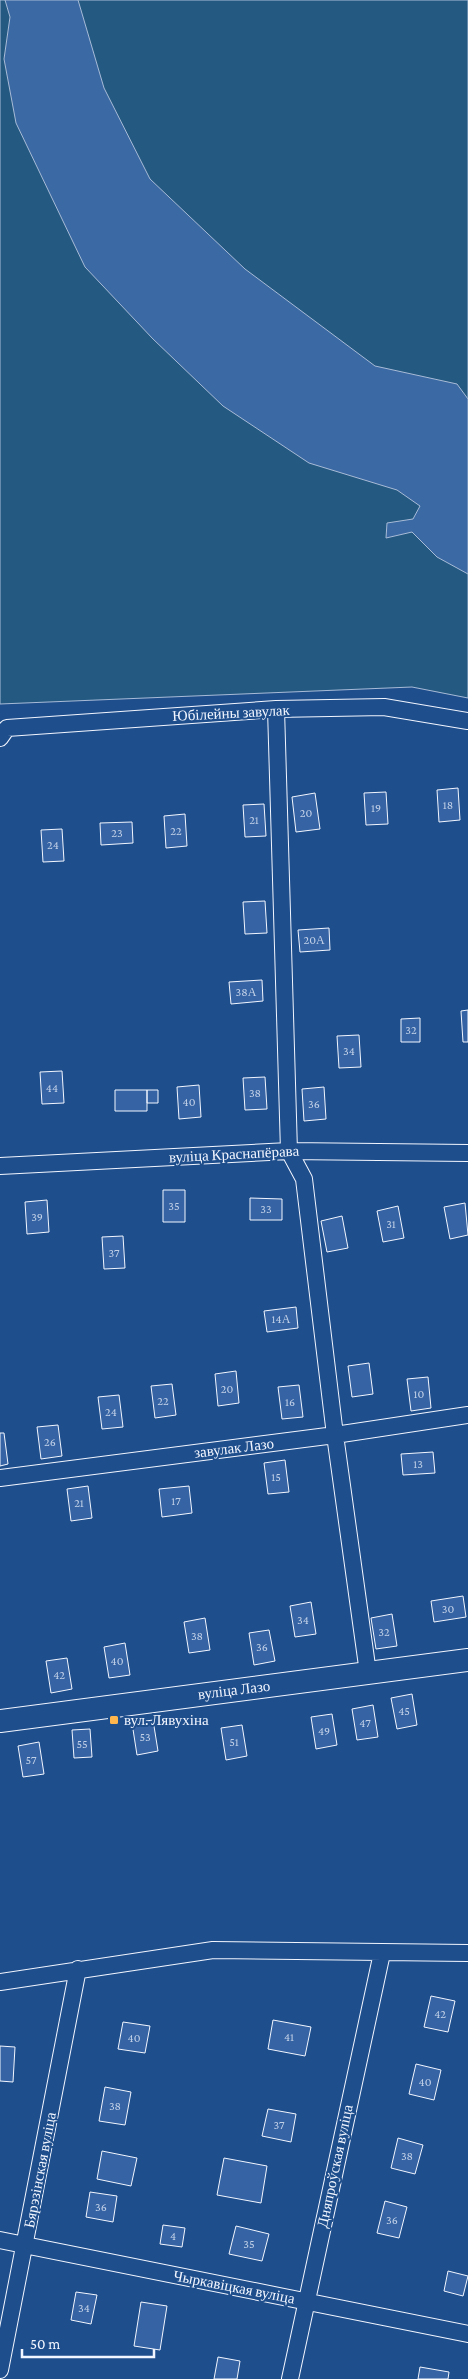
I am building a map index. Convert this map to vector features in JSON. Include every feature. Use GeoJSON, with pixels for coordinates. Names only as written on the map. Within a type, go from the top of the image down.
{"type":"FeatureCollection","features":[{"type":"Feature","properties":{"kind":"main road","name":"вуліца Лазо"},"geometry":{"type":"LineString","coordinates":[[0,1721],[468,1660]]}},
{"type":"Feature","properties":{"kind":"street","name":"Юбілейны завулак"},"geometry":{"type":"LineString","coordinates":[[0,738],[7,728],[276,709],[384,707],[468,721]]}},
{"type":"Feature","properties":{"kind":"street"},"geometry":{"type":"LineString","coordinates":[[276,709],[289,1151],[304,1179],[335,1436],[368,1673]]}},
{"type":"Feature","properties":{"kind":"street","name":"вуліца Краснапёрава"},"geometry":{"type":"LineString","coordinates":[[0,1166],[289,1151],[468,1153]]}},
{"type":"Feature","properties":{"kind":"street","name":"завулак Лазо"},"geometry":{"type":"LineString","coordinates":[[0,1478],[335,1436],[468,1416]]}},
{"type":"Feature","properties":{"kind":"street"},"geometry":{"type":"LineString","coordinates":[[0,1982],[213,1950],[468,1953]]}},
{"type":"Feature","properties":{"kind":"street","name":"Дняпроўская вуліца"},"geometry":{"type":"LineString","coordinates":[[290,2379],[382,1953]]}},
{"type":"Feature","properties":{"kind":"street","name":"Бярэзінская вуліца"},"geometry":{"type":"LineString","coordinates":[[0,2370],[78,1969]]}},
{"type":"Feature","properties":{"kind":"street","name":"Чыркавіцкая вуліца"},"geometry":{"type":"LineString","coordinates":[[0,2240],[468,2334]]}},
{"type":"Feature","properties":{"kind":"shaded area"},"geometry":{"type":"Polygon","coordinates":[[[0,0],[468,0],[468,698],[412,687],[0,704],[0,0]]]}},
{"type":"Feature","properties":{"kind":"shaded area"},"geometry":{"type":"Polygon","coordinates":[[[5,0],[78,0],[104,88],[150,179],[245,269],[375,366],[457,384],[468,399],[468,574],[437,557],[412,532],[386,538],[387,523],[413,519],[420,506],[397,490],[309,463],[223,406],[153,339],[85,267],[16,123],[4,59],[10,17],[5,0]]]}},
{"type":"Feature","properties":{"kind":"building"},"geometry":{"type":"Polygon","coordinates":[[[458,788],[460,820],[439,822],[437,790],[458,788]]]}},
{"type":"Feature","properties":{"kind":"building"},"geometry":{"type":"Polygon","coordinates":[[[386,792],[388,824],[366,825],[364,793],[386,792]]]}},
{"type":"Feature","properties":{"kind":"building"},"geometry":{"type":"Polygon","coordinates":[[[315,793],[320,829],[296,832],[292,797],[315,793]]]}},
{"type":"Feature","properties":{"kind":"building"},"geometry":{"type":"Polygon","coordinates":[[[264,804],[266,836],[245,837],[243,805],[264,804]]]}},
{"type":"Feature","properties":{"kind":"building"},"geometry":{"type":"Polygon","coordinates":[[[185,814],[187,846],[166,848],[164,816],[185,814]]]}},
{"type":"Feature","properties":{"kind":"building"},"geometry":{"type":"Polygon","coordinates":[[[132,822],[133,843],[101,845],[100,823],[132,822]]]}},
{"type":"Feature","properties":{"kind":"building"},"geometry":{"type":"Polygon","coordinates":[[[62,829],[64,861],[43,862],[41,830],[62,829]]]}},
{"type":"Feature","properties":{"kind":"building"},"geometry":{"type":"Polygon","coordinates":[[[265,901],[267,933],[245,934],[243,902],[265,901]]]}},
{"type":"Feature","properties":{"kind":"building"},"geometry":{"type":"Polygon","coordinates":[[[329,928],[330,950],[300,952],[298,930],[329,928]]]}},
{"type":"Feature","properties":{"kind":"building"},"geometry":{"type":"Polygon","coordinates":[[[262,980],[263,1001],[231,1004],[229,982],[262,980]]]}},
{"type":"Feature","properties":{"kind":"building"},"geometry":{"type":"Polygon","coordinates":[[[468,1010],[468,1042],[463,1042],[461,1011],[468,1010]]]}},
{"type":"Feature","properties":{"kind":"building"},"geometry":{"type":"Polygon","coordinates":[[[420,1018],[420,1042],[401,1042],[401,1019],[420,1018]]]}},
{"type":"Feature","properties":{"kind":"building"},"geometry":{"type":"Polygon","coordinates":[[[359,1035],[361,1067],[339,1068],[337,1036],[359,1035]]]}},
{"type":"Feature","properties":{"kind":"building"},"geometry":{"type":"Polygon","coordinates":[[[62,1071],[64,1103],[42,1104],[40,1072],[62,1071]]]}},
{"type":"Feature","properties":{"kind":"building"},"geometry":{"type":"Polygon","coordinates":[[[265,1077],[267,1109],[245,1110],[243,1078],[265,1077]]]}},
{"type":"Feature","properties":{"kind":"building"},"geometry":{"type":"Polygon","coordinates":[[[199,1085],[201,1117],[179,1119],[177,1087],[199,1085]]]}},
{"type":"Feature","properties":{"kind":"building"},"geometry":{"type":"Polygon","coordinates":[[[324,1087],[326,1119],[304,1121],[302,1089],[324,1087]]]}},
{"type":"Feature","properties":{"kind":"building"},"geometry":{"type":"Polygon","coordinates":[[[115,1090],[147,1090],[147,1111],[115,1111],[115,1090]]]}},
{"type":"Feature","properties":{"kind":"building"},"geometry":{"type":"Polygon","coordinates":[[[147,1090],[158,1090],[158,1103],[147,1103],[147,1090]]]}},
{"type":"Feature","properties":{"kind":"building"},"geometry":{"type":"Polygon","coordinates":[[[163,1190],[185,1190],[185,1222],[163,1222],[163,1190]]]}},
{"type":"Feature","properties":{"kind":"building"},"geometry":{"type":"Polygon","coordinates":[[[250,1198],[282,1199],[282,1220],[250,1220],[250,1198]]]}},
{"type":"Feature","properties":{"kind":"building"},"geometry":{"type":"Polygon","coordinates":[[[47,1200],[49,1232],[27,1234],[25,1202],[47,1200]]]}},
{"type":"Feature","properties":{"kind":"building"},"geometry":{"type":"Polygon","coordinates":[[[465,1203],[468,1235],[450,1239],[444,1207],[465,1203]]]}},
{"type":"Feature","properties":{"kind":"building"},"geometry":{"type":"Polygon","coordinates":[[[398,1206],[404,1238],[383,1242],[377,1211],[398,1206]]]}},
{"type":"Feature","properties":{"kind":"building"},"geometry":{"type":"Polygon","coordinates":[[[342,1216],[348,1248],[327,1252],[321,1221],[342,1216]]]}},
{"type":"Feature","properties":{"kind":"building"},"geometry":{"type":"Polygon","coordinates":[[[123,1236],[125,1268],[104,1269],[102,1237],[123,1236]]]}},
{"type":"Feature","properties":{"kind":"building"},"geometry":{"type":"Polygon","coordinates":[[[296,1307],[298,1328],[267,1332],[264,1311],[296,1307]]]}},
{"type":"Feature","properties":{"kind":"building"},"geometry":{"type":"Polygon","coordinates":[[[369,1363],[373,1394],[352,1397],[348,1366],[369,1363]]]}},
{"type":"Feature","properties":{"kind":"building"},"geometry":{"type":"Polygon","coordinates":[[[236,1371],[239,1403],[218,1406],[215,1374],[236,1371]]]}},
{"type":"Feature","properties":{"kind":"building"},"geometry":{"type":"Polygon","coordinates":[[[428,1377],[431,1408],[411,1411],[407,1379],[428,1377]]]}},
{"type":"Feature","properties":{"kind":"building"},"geometry":{"type":"Polygon","coordinates":[[[172,1384],[176,1415],[155,1418],[151,1386],[172,1384]]]}},
{"type":"Feature","properties":{"kind":"building"},"geometry":{"type":"Polygon","coordinates":[[[299,1385],[303,1417],[282,1419],[278,1387],[299,1385]]]}},
{"type":"Feature","properties":{"kind":"building"},"geometry":{"type":"Polygon","coordinates":[[[119,1395],[123,1427],[102,1429],[98,1397],[119,1395]]]}},
{"type":"Feature","properties":{"kind":"building"},"geometry":{"type":"Polygon","coordinates":[[[58,1425],[62,1456],[41,1459],[37,1427],[58,1425]]]}},
{"type":"Feature","properties":{"kind":"building"},"geometry":{"type":"Polygon","coordinates":[[[0,1433],[4,1433],[8,1464],[0,1466],[0,1433]]]}},
{"type":"Feature","properties":{"kind":"building"},"geometry":{"type":"Polygon","coordinates":[[[433,1452],[435,1473],[403,1475],[401,1454],[433,1452]]]}},
{"type":"Feature","properties":{"kind":"building"},"geometry":{"type":"Polygon","coordinates":[[[285,1460],[289,1492],[268,1494],[264,1463],[285,1460]]]}},
{"type":"Feature","properties":{"kind":"building"},"geometry":{"type":"Polygon","coordinates":[[[88,1486],[92,1518],[71,1521],[67,1489],[88,1486]]]}},
{"type":"Feature","properties":{"kind":"building"},"geometry":{"type":"Polygon","coordinates":[[[189,1486],[192,1513],[162,1517],[159,1489],[189,1486]]]}},
{"type":"Feature","properties":{"kind":"building"},"geometry":{"type":"Polygon","coordinates":[[[463,1596],[466,1617],[434,1622],[431,1601],[463,1596]]]}},
{"type":"Feature","properties":{"kind":"building"},"geometry":{"type":"Polygon","coordinates":[[[311,1602],[316,1634],[295,1637],[290,1606],[311,1602]]]}},
{"type":"Feature","properties":{"kind":"building"},"geometry":{"type":"Polygon","coordinates":[[[392,1614],[397,1646],[376,1649],[371,1618],[392,1614]]]}},
{"type":"Feature","properties":{"kind":"building"},"geometry":{"type":"Polygon","coordinates":[[[205,1618],[210,1650],[189,1653],[184,1622],[205,1618]]]}},
{"type":"Feature","properties":{"kind":"building"},"geometry":{"type":"Polygon","coordinates":[[[269,1630],[275,1661],[254,1665],[249,1633],[269,1630]]]}},
{"type":"Feature","properties":{"kind":"building"},"geometry":{"type":"Polygon","coordinates":[[[125,1643],[130,1675],[109,1678],[104,1647],[125,1643]]]}},
{"type":"Feature","properties":{"kind":"building"},"geometry":{"type":"Polygon","coordinates":[[[67,1658],[72,1689],[51,1693],[46,1661],[67,1658]]]}},
{"type":"Feature","properties":{"kind":"building"},"geometry":{"type":"Polygon","coordinates":[[[412,1694],[417,1725],[397,1729],[391,1698],[412,1694]]]}},
{"type":"Feature","properties":{"kind":"building"},"geometry":{"type":"Polygon","coordinates":[[[373,1705],[378,1737],[357,1740],[352,1709],[373,1705]]]}},
{"type":"Feature","properties":{"kind":"building"},"geometry":{"type":"Polygon","coordinates":[[[332,1714],[337,1745],[316,1749],[311,1717],[332,1714]]]}},
{"type":"Feature","properties":{"kind":"building"},"geometry":{"type":"Polygon","coordinates":[[[153,1720],[158,1751],[137,1755],[132,1723],[153,1720]]]}},
{"type":"Feature","properties":{"kind":"building"},"geometry":{"type":"Polygon","coordinates":[[[242,1725],[247,1756],[226,1760],[221,1728],[242,1725]]]}},
{"type":"Feature","properties":{"kind":"building"},"geometry":{"type":"Polygon","coordinates":[[[90,1729],[92,1757],[74,1758],[72,1730],[90,1729]]]}},
{"type":"Feature","properties":{"kind":"building"},"geometry":{"type":"Polygon","coordinates":[[[39,1742],[44,1774],[23,1777],[18,1746],[39,1742]]]}},
{"type":"Feature","properties":{"kind":"building"},"geometry":{"type":"Polygon","coordinates":[[[431,1996],[455,2001],[448,2032],[424,2027],[431,1996]]]}},
{"type":"Feature","properties":{"kind":"building"},"geometry":{"type":"Polygon","coordinates":[[[273,2020],[311,2027],[305,2056],[268,2049],[273,2020]]]}},
{"type":"Feature","properties":{"kind":"building"},"geometry":{"type":"Polygon","coordinates":[[[123,2022],[150,2026],[145,2053],[118,2049],[123,2022]]]}},
{"type":"Feature","properties":{"kind":"building"},"geometry":{"type":"Polygon","coordinates":[[[0,2046],[15,2047],[13,2082],[0,2081],[0,2046]]]}},
{"type":"Feature","properties":{"kind":"building"},"geometry":{"type":"Polygon","coordinates":[[[416,2064],[441,2070],[434,2100],[409,2094],[416,2064]]]}},
{"type":"Feature","properties":{"kind":"building"},"geometry":{"type":"Polygon","coordinates":[[[105,2087],[131,2092],[125,2125],[99,2121],[105,2087]]]}},
{"type":"Feature","properties":{"kind":"building"},"geometry":{"type":"Polygon","coordinates":[[[268,2109],[296,2114],[291,2142],[262,2136],[268,2109]]]}},
{"type":"Feature","properties":{"kind":"building"},"geometry":{"type":"Polygon","coordinates":[[[398,2138],[423,2145],[415,2174],[391,2168],[398,2138]]]}},
{"type":"Feature","properties":{"kind":"building"},"geometry":{"type":"Polygon","coordinates":[[[102,2151],[137,2158],[131,2186],[97,2179],[102,2151]]]}},
{"type":"Feature","properties":{"kind":"building"},"geometry":{"type":"Polygon","coordinates":[[[224,2158],[267,2166],[261,2203],[217,2195],[224,2158]]]}},
{"type":"Feature","properties":{"kind":"building"},"geometry":{"type":"Polygon","coordinates":[[[90,2192],[117,2196],[113,2222],[86,2217],[90,2192]]]}},
{"type":"Feature","properties":{"kind":"building"},"geometry":{"type":"Polygon","coordinates":[[[385,2201],[407,2207],[399,2238],[377,2233],[385,2201]]]}},
{"type":"Feature","properties":{"kind":"building"},"geometry":{"type":"Polygon","coordinates":[[[163,2225],[185,2228],[182,2247],[160,2244],[163,2225]]]}},
{"type":"Feature","properties":{"kind":"building"},"geometry":{"type":"Polygon","coordinates":[[[236,2226],[269,2234],[262,2261],[229,2254],[236,2226]]]}},
{"type":"Feature","properties":{"kind":"building"},"geometry":{"type":"Polygon","coordinates":[[[448,2271],[468,2276],[463,2296],[444,2291],[448,2271]]]}},
{"type":"Feature","properties":{"kind":"building"},"geometry":{"type":"Polygon","coordinates":[[[76,2292],[97,2295],[91,2324],[71,2320],[76,2292]]]}},
{"type":"Feature","properties":{"kind":"building"},"geometry":{"type":"Polygon","coordinates":[[[141,2302],[167,2306],[160,2350],[134,2346],[141,2302]]]}},
{"type":"Feature","properties":{"kind":"building"},"geometry":{"type":"Polygon","coordinates":[[[218,2357],[240,2361],[237,2379],[214,2379],[218,2357]]]}},
{"type":"Feature","properties":{"kind":"building"},"geometry":{"type":"Polygon","coordinates":[[[420,2367],[449,2372],[448,2379],[418,2379],[420,2367]]]}},
{"type":"Feature","properties":{"kind":"place","name":"вул. Лявухіна"},"geometry":{"type":"Point","coordinates":[114,1720]}}]}
